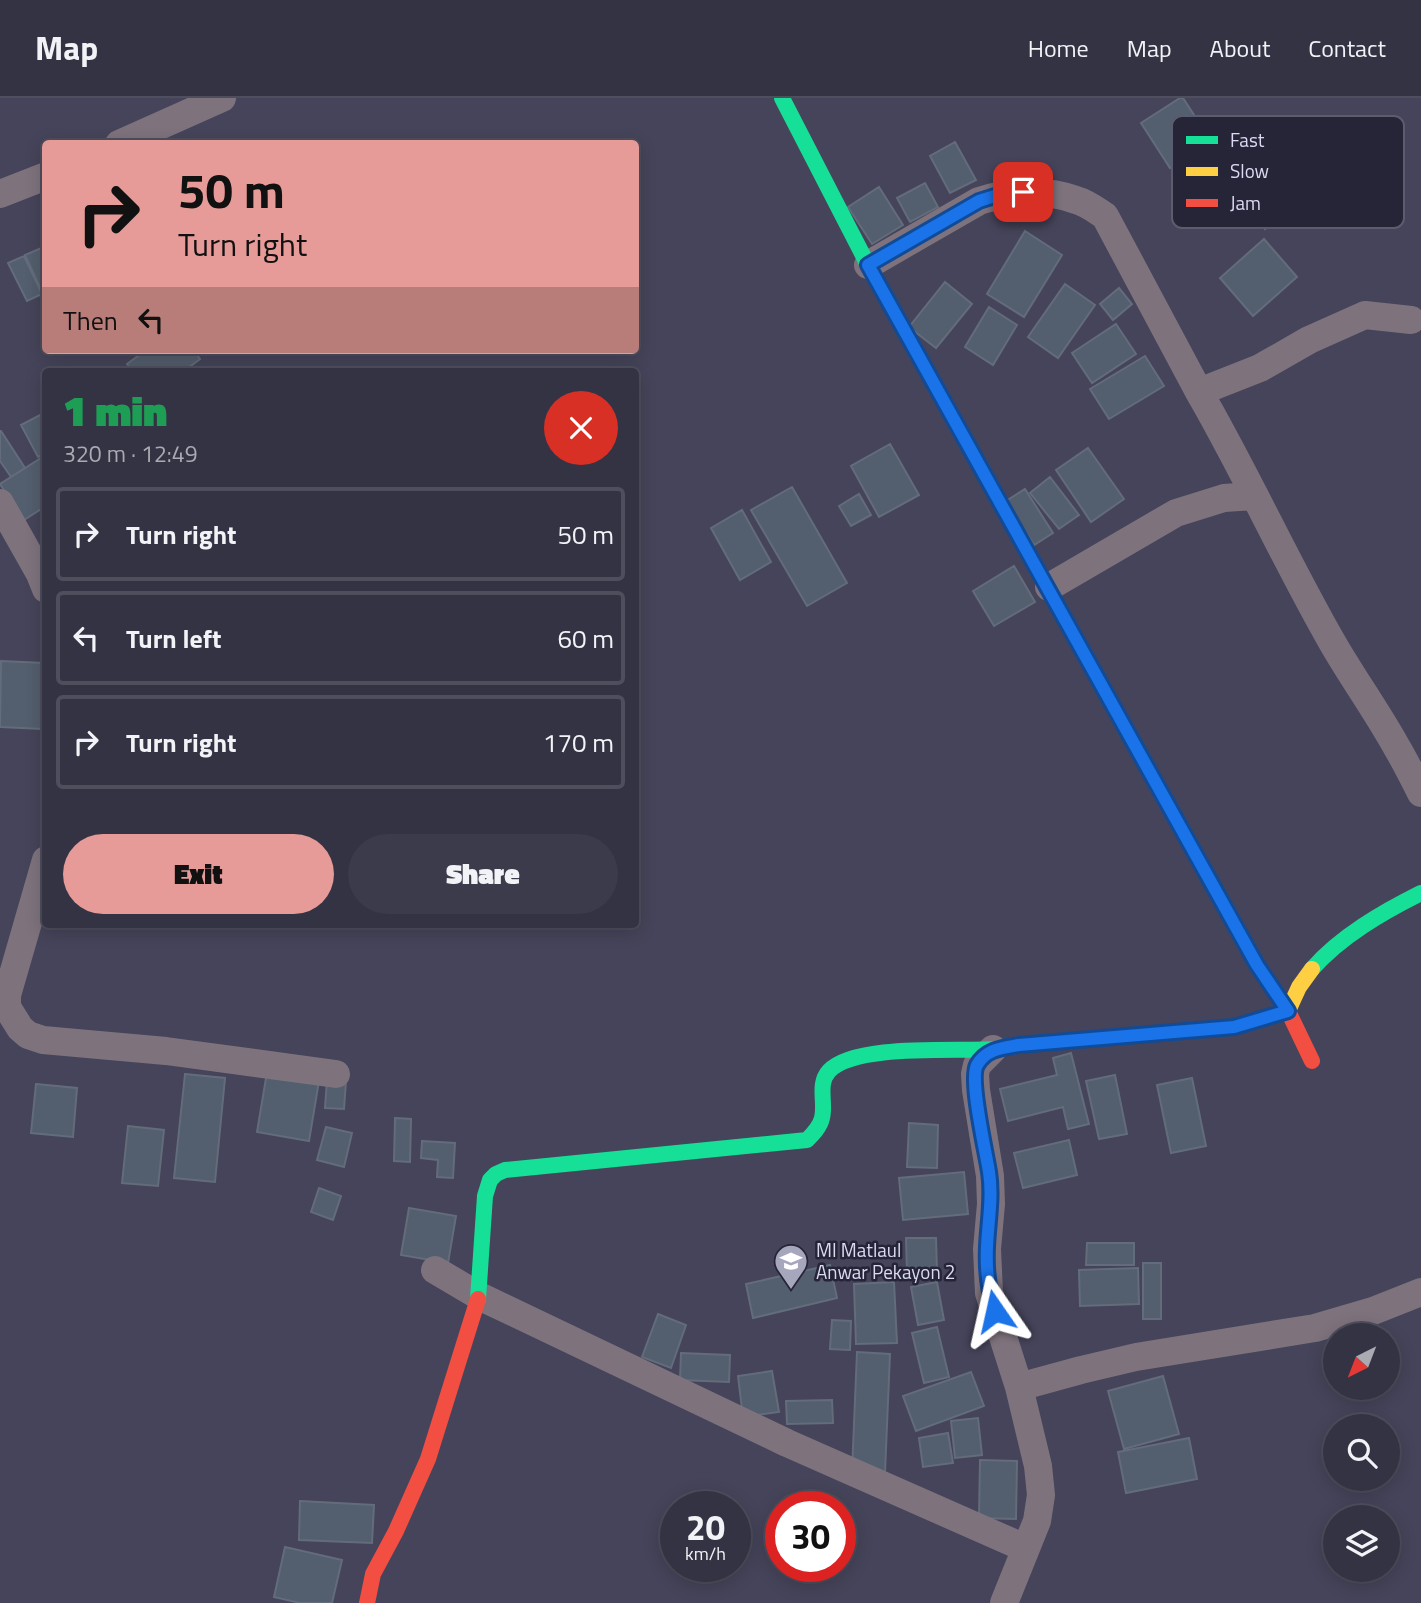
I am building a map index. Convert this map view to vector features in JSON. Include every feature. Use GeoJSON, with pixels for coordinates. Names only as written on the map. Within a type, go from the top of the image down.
{"type":"FeatureCollection","features":[{"type":"Feature","properties":{"kind":"street"},"geometry":{"type":"LineString","coordinates":[[128,140],[222,98]]}},
{"type":"Feature","properties":{"kind":"street"},"geometry":{"type":"LineString","coordinates":[[782,98],[868,265],[1257,965],[1288,1011],[1312,1061]]}},
{"type":"Feature","properties":{"kind":"street"},"geometry":{"type":"LineString","coordinates":[[0,194],[42,178]]}},
{"type":"Feature","properties":{"kind":"street"},"geometry":{"type":"LineString","coordinates":[[868,265],[979,201],[998,195],[1023,192],[1057,194],[1079,201],[1105,216],[1332,642],[1397,747],[1421,793]]}},
{"type":"Feature","properties":{"kind":"street"},"geometry":{"type":"LineString","coordinates":[[1199,392],[1260,368],[1309,340],[1365,315],[1411,320]]}},
{"type":"Feature","properties":{"kind":"street"},"geometry":{"type":"LineString","coordinates":[[1049,587],[1176,513],[1224,498],[1254,496]]}},
{"type":"Feature","properties":{"kind":"street"},"geometry":{"type":"LineString","coordinates":[[0,503],[42,579]]}},
{"type":"Feature","properties":{"kind":"street"},"geometry":{"type":"LineString","coordinates":[[42,874],[7,995],[7,1007],[13,1019],[28,1035],[43,1040],[166,1051],[336,1074]]}},
{"type":"Feature","properties":{"kind":"street"},"geometry":{"type":"LineString","coordinates":[[367,1603],[373,1574],[396,1531],[428,1459],[479,1296],[485,1196],[488,1182],[495,1174],[505,1170],[807,1140],[822,1120],[824,1079],[831,1069],[839,1063],[872,1054],[993,1049],[1234,1027],[1288,1011],[1299,987],[1314,966],[1383,912],[1421,893]]}},
{"type":"Feature","properties":{"kind":"street"},"geometry":{"type":"LineString","coordinates":[[993,1049],[977,1065],[975,1074],[975,1090],[990,1176],[991,1204],[987,1249],[989,1293],[1019,1387],[1038,1466],[1041,1495],[1037,1521],[1004,1603]]}},
{"type":"Feature","properties":{"kind":"street"},"geometry":{"type":"LineString","coordinates":[[435,1270],[479,1296],[787,1443],[1025,1548]]}},
{"type":"Feature","properties":{"kind":"street"},"geometry":{"type":"LineString","coordinates":[[1019,1387],[1136,1357],[1315,1328],[1373,1311],[1421,1292]]}},
{"type":"Feature","properties":{"kind":"building"},"geometry":{"type":"Polygon","coordinates":[[[1180,98],[1183,98],[1195,116],[1172,116],[1170,168],[1141,123],[1180,98]]]}},
{"type":"Feature","properties":{"kind":"building"},"geometry":{"type":"Polygon","coordinates":[[[955,142],[976,180],[950,193],[930,156],[955,142]]]}},
{"type":"Feature","properties":{"kind":"building"},"geometry":{"type":"Polygon","coordinates":[[[925,183],[938,207],[910,222],[897,198],[925,183]]]}},
{"type":"Feature","properties":{"kind":"building"},"geometry":{"type":"Polygon","coordinates":[[[879,187],[903,225],[872,244],[848,207],[879,187]]]}},
{"type":"Feature","properties":{"kind":"building"},"geometry":{"type":"Polygon","coordinates":[[[1025,231],[1062,255],[1024,317],[987,294],[1025,231]]]}},
{"type":"Feature","properties":{"kind":"building"},"geometry":{"type":"Polygon","coordinates":[[[1264,239],[1297,277],[1253,316],[1220,278],[1264,239]]]}},
{"type":"Feature","properties":{"kind":"building"},"geometry":{"type":"Polygon","coordinates":[[[42,248],[42,292],[25,255],[42,248]]]}},
{"type":"Feature","properties":{"kind":"building"},"geometry":{"type":"Polygon","coordinates":[[[24,256],[42,294],[27,301],[8,263],[24,256]]]}},
{"type":"Feature","properties":{"kind":"building"},"geometry":{"type":"Polygon","coordinates":[[[945,282],[972,304],[936,348],[909,327],[945,282]]]}},
{"type":"Feature","properties":{"kind":"building"},"geometry":{"type":"Polygon","coordinates":[[[1065,284],[1095,305],[1058,358],[1028,337],[1065,284]]]}},
{"type":"Feature","properties":{"kind":"building"},"geometry":{"type":"Polygon","coordinates":[[[1119,288],[1132,304],[1113,320],[1100,304],[1119,288]]]}},
{"type":"Feature","properties":{"kind":"building"},"geometry":{"type":"Polygon","coordinates":[[[989,307],[1017,325],[993,365],[965,347],[989,307]]]}},
{"type":"Feature","properties":{"kind":"building"},"geometry":{"type":"Polygon","coordinates":[[[1116,324],[1136,354],[1092,383],[1072,353],[1116,324]]]}},
{"type":"Feature","properties":{"kind":"building"},"geometry":{"type":"Polygon","coordinates":[[[141,354],[196,354],[200,359],[188,368],[130,368],[127,364],[141,354]]]}},
{"type":"Feature","properties":{"kind":"building"},"geometry":{"type":"Polygon","coordinates":[[[1145,356],[1164,386],[1109,419],[1090,389],[1145,356]]]}},
{"type":"Feature","properties":{"kind":"building"},"geometry":{"type":"Polygon","coordinates":[[[42,414],[42,455],[38,457],[21,425],[42,414]]]}},
{"type":"Feature","properties":{"kind":"building"},"geometry":{"type":"Polygon","coordinates":[[[0,431],[25,468],[11,477],[0,461],[0,431]]]}},
{"type":"Feature","properties":{"kind":"building"},"geometry":{"type":"Polygon","coordinates":[[[890,444],[919,495],[879,517],[851,466],[890,444]]]}},
{"type":"Feature","properties":{"kind":"building"},"geometry":{"type":"Polygon","coordinates":[[[1088,448],[1124,499],[1091,522],[1056,470],[1088,448]]]}},
{"type":"Feature","properties":{"kind":"building"},"geometry":{"type":"Polygon","coordinates":[[[42,459],[42,509],[24,520],[0,484],[42,459]]]}},
{"type":"Feature","properties":{"kind":"building"},"geometry":{"type":"Polygon","coordinates":[[[1050,477],[1079,515],[1059,529],[1030,493],[1050,477]]]}},
{"type":"Feature","properties":{"kind":"building"},"geometry":{"type":"Polygon","coordinates":[[[792,487],[847,583],[807,606],[751,510],[792,487]]]}},
{"type":"Feature","properties":{"kind":"building"},"geometry":{"type":"Polygon","coordinates":[[[1025,489],[1053,533],[1034,545],[1006,501],[1025,489]]]}},
{"type":"Feature","properties":{"kind":"building"},"geometry":{"type":"Polygon","coordinates":[[[859,494],[871,515],[851,526],[839,506],[859,494]]]}},
{"type":"Feature","properties":{"kind":"building"},"geometry":{"type":"Polygon","coordinates":[[[742,510],[771,562],[740,580],[711,528],[742,510]]]}},
{"type":"Feature","properties":{"kind":"building"},"geometry":{"type":"Polygon","coordinates":[[[1014,566],[1035,602],[994,626],[973,591],[1014,566]]]}},
{"type":"Feature","properties":{"kind":"building"},"geometry":{"type":"Polygon","coordinates":[[[1,661],[42,663],[42,729],[0,727],[1,661]]]}},
{"type":"Feature","properties":{"kind":"building"},"geometry":{"type":"Polygon","coordinates":[[[1071,1053],[1089,1124],[1068,1129],[1063,1107],[1008,1121],[1000,1089],[1057,1075],[1053,1058],[1071,1053]]]}},
{"type":"Feature","properties":{"kind":"building"},"geometry":{"type":"Polygon","coordinates":[[[267,1072],[319,1081],[309,1141],[257,1132],[267,1072]]]}},
{"type":"Feature","properties":{"kind":"building"},"geometry":{"type":"Polygon","coordinates":[[[185,1074],[225,1078],[215,1182],[174,1178],[185,1074]]]}},
{"type":"Feature","properties":{"kind":"building"},"geometry":{"type":"Polygon","coordinates":[[[1115,1075],[1127,1134],[1099,1139],[1086,1081],[1115,1075]]]}},
{"type":"Feature","properties":{"kind":"building"},"geometry":{"type":"Polygon","coordinates":[[[1192,1078],[1206,1146],[1171,1153],[1157,1085],[1192,1078]]]}},
{"type":"Feature","properties":{"kind":"building"},"geometry":{"type":"Polygon","coordinates":[[[327,1079],[346,1081],[344,1109],[325,1108],[327,1079]]]}},
{"type":"Feature","properties":{"kind":"building"},"geometry":{"type":"Polygon","coordinates":[[[36,1084],[77,1088],[73,1137],[31,1133],[36,1084]]]}},
{"type":"Feature","properties":{"kind":"building"},"geometry":{"type":"Polygon","coordinates":[[[395,1118],[411,1119],[410,1162],[394,1161],[395,1118]]]}},
{"type":"Feature","properties":{"kind":"building"},"geometry":{"type":"Polygon","coordinates":[[[909,1123],[938,1125],[937,1168],[907,1167],[909,1123]]]}},
{"type":"Feature","properties":{"kind":"building"},"geometry":{"type":"Polygon","coordinates":[[[128,1126],[164,1130],[158,1186],[122,1183],[128,1126]]]}},
{"type":"Feature","properties":{"kind":"building"},"geometry":{"type":"Polygon","coordinates":[[[326,1127],[352,1133],[344,1167],[317,1160],[326,1127]]]}},
{"type":"Feature","properties":{"kind":"building"},"geometry":{"type":"Polygon","coordinates":[[[1069,1140],[1077,1175],[1023,1188],[1014,1153],[1069,1140]]]}},
{"type":"Feature","properties":{"kind":"building"},"geometry":{"type":"Polygon","coordinates":[[[422,1141],[455,1143],[453,1178],[437,1177],[438,1160],[421,1158],[422,1141]]]}},
{"type":"Feature","properties":{"kind":"building"},"geometry":{"type":"Polygon","coordinates":[[[964,1172],[968,1214],[903,1220],[899,1178],[964,1172]]]}},
{"type":"Feature","properties":{"kind":"building"},"geometry":{"type":"Polygon","coordinates":[[[319,1188],[341,1196],[333,1220],[311,1212],[319,1188]]]}},
{"type":"Feature","properties":{"kind":"building"},"geometry":{"type":"Polygon","coordinates":[[[409,1208],[456,1216],[448,1263],[401,1255],[409,1208]]]}},
{"type":"Feature","properties":{"kind":"building"},"geometry":{"type":"Polygon","coordinates":[[[906,1238],[936,1238],[937,1271],[907,1272],[906,1238]]]}},
{"type":"Feature","properties":{"kind":"building"},"geometry":{"type":"Polygon","coordinates":[[[1087,1243],[1134,1243],[1134,1265],[1086,1265],[1087,1243]]]}},
{"type":"Feature","properties":{"kind":"building"},"geometry":{"type":"Polygon","coordinates":[[[1143,1263],[1161,1263],[1161,1319],[1143,1319],[1143,1263]]]}},
{"type":"Feature","properties":{"kind":"building","name":"MI Matlaul Anwar Pekayon 2"},"geometry":{"type":"Polygon","coordinates":[[[830,1265],[837,1298],[753,1318],[746,1284],[830,1265]]]}},
{"type":"Feature","properties":{"kind":"building"},"geometry":{"type":"Polygon","coordinates":[[[1138,1268],[1139,1304],[1080,1306],[1079,1270],[1138,1268]]]}},
{"type":"Feature","properties":{"kind":"building"},"geometry":{"type":"Polygon","coordinates":[[[894,1282],[897,1343],[856,1344],[854,1284],[894,1282]]]}},
{"type":"Feature","properties":{"kind":"building"},"geometry":{"type":"Polygon","coordinates":[[[937,1282],[944,1320],[918,1325],[911,1287],[937,1282]]]}},
{"type":"Feature","properties":{"kind":"building"},"geometry":{"type":"Polygon","coordinates":[[[658,1314],[686,1325],[671,1368],[642,1357],[658,1314]]]}},
{"type":"Feature","properties":{"kind":"building"},"geometry":{"type":"Polygon","coordinates":[[[832,1320],[851,1321],[850,1350],[830,1349],[832,1320]]]}},
{"type":"Feature","properties":{"kind":"building"},"geometry":{"type":"Polygon","coordinates":[[[937,1327],[949,1377],[924,1383],[912,1333],[937,1327]]]}},
{"type":"Feature","properties":{"kind":"building"},"geometry":{"type":"Polygon","coordinates":[[[857,1352],[890,1354],[885,1473],[852,1472],[857,1352]]]}},
{"type":"Feature","properties":{"kind":"building"},"geometry":{"type":"Polygon","coordinates":[[[681,1353],[730,1355],[729,1382],[680,1380],[681,1353]]]}},
{"type":"Feature","properties":{"kind":"building"},"geometry":{"type":"Polygon","coordinates":[[[772,1371],[779,1412],[743,1417],[738,1376],[772,1371]]]}},
{"type":"Feature","properties":{"kind":"building"},"geometry":{"type":"Polygon","coordinates":[[[971,1372],[984,1406],[916,1431],[903,1396],[971,1372]]]}},
{"type":"Feature","properties":{"kind":"building"},"geometry":{"type":"Polygon","coordinates":[[[1163,1376],[1179,1434],[1124,1449],[1108,1391],[1163,1376]]]}},
{"type":"Feature","properties":{"kind":"building"},"geometry":{"type":"Polygon","coordinates":[[[832,1400],[833,1423],[787,1424],[786,1401],[832,1400]]]}},
{"type":"Feature","properties":{"kind":"building"},"geometry":{"type":"Polygon","coordinates":[[[978,1418],[982,1455],[955,1458],[951,1421],[978,1418]]]}},
{"type":"Feature","properties":{"kind":"building"},"geometry":{"type":"Polygon","coordinates":[[[948,1433],[953,1463],[923,1467],[919,1438],[948,1433]]]}},
{"type":"Feature","properties":{"kind":"building"},"geometry":{"type":"Polygon","coordinates":[[[1189,1438],[1197,1479],[1126,1493],[1118,1452],[1189,1438]]]}},
{"type":"Feature","properties":{"kind":"building"},"geometry":{"type":"Polygon","coordinates":[[[980,1460],[1017,1461],[1016,1519],[979,1518],[980,1460]]]}},
{"type":"Feature","properties":{"kind":"building"},"geometry":{"type":"Polygon","coordinates":[[[300,1501],[374,1505],[372,1543],[299,1540],[300,1501]]]}},
{"type":"Feature","properties":{"kind":"building"},"geometry":{"type":"Polygon","coordinates":[[[285,1547],[342,1560],[332,1603],[300,1603],[274,1597],[285,1547]]]}},
{"type":"Feature","properties":{"kind":"traffic: fast"},"geometry":{"type":"LineString","coordinates":[[782,98],[868,265],[1052,596]]}},
{"type":"Feature","properties":{"kind":"traffic: fast"},"geometry":{"type":"LineString","coordinates":[[1312,969],[1336,946],[1363,926],[1421,893]]}},
{"type":"Feature","properties":{"kind":"traffic: fast"},"geometry":{"type":"LineString","coordinates":[[478,1299],[485,1196],[490,1180],[505,1170],[807,1140],[822,1118],[825,1076],[842,1062],[861,1056],[908,1051],[996,1049],[1129,1036]]}},
{"type":"Feature","properties":{"kind":"traffic: slow"},"geometry":{"type":"LineString","coordinates":[[1052,596],[1154,780]]}},
{"type":"Feature","properties":{"kind":"traffic: slow"},"geometry":{"type":"LineString","coordinates":[[1129,1036],[1234,1027],[1288,1011],[1299,987],[1312,969]]}},
{"type":"Feature","properties":{"kind":"traffic: jam"},"geometry":{"type":"LineString","coordinates":[[1154,780],[1257,965],[1288,1011],[1312,1061]]}},
{"type":"Feature","properties":{"kind":"traffic: jam"},"geometry":{"type":"LineString","coordinates":[[367,1603],[373,1574],[396,1531],[428,1459],[478,1299]]}},
{"type":"Feature","properties":{"kind":"place","name":"MI Matlaul Anwar Pekayon 2"},"geometry":{"type":"Point","coordinates":[791,1291]}},
{"type":"Feature","properties":{"kind":"route"},"geometry":{"type":"LineString","coordinates":[[995,1311],[989,1293],[987,1249],[991,1204],[990,1176],[975,1090],[977,1065],[993,1049],[1234,1027],[1288,1011],[1257,965],[868,265],[979,201],[1023,192]]}}]}
